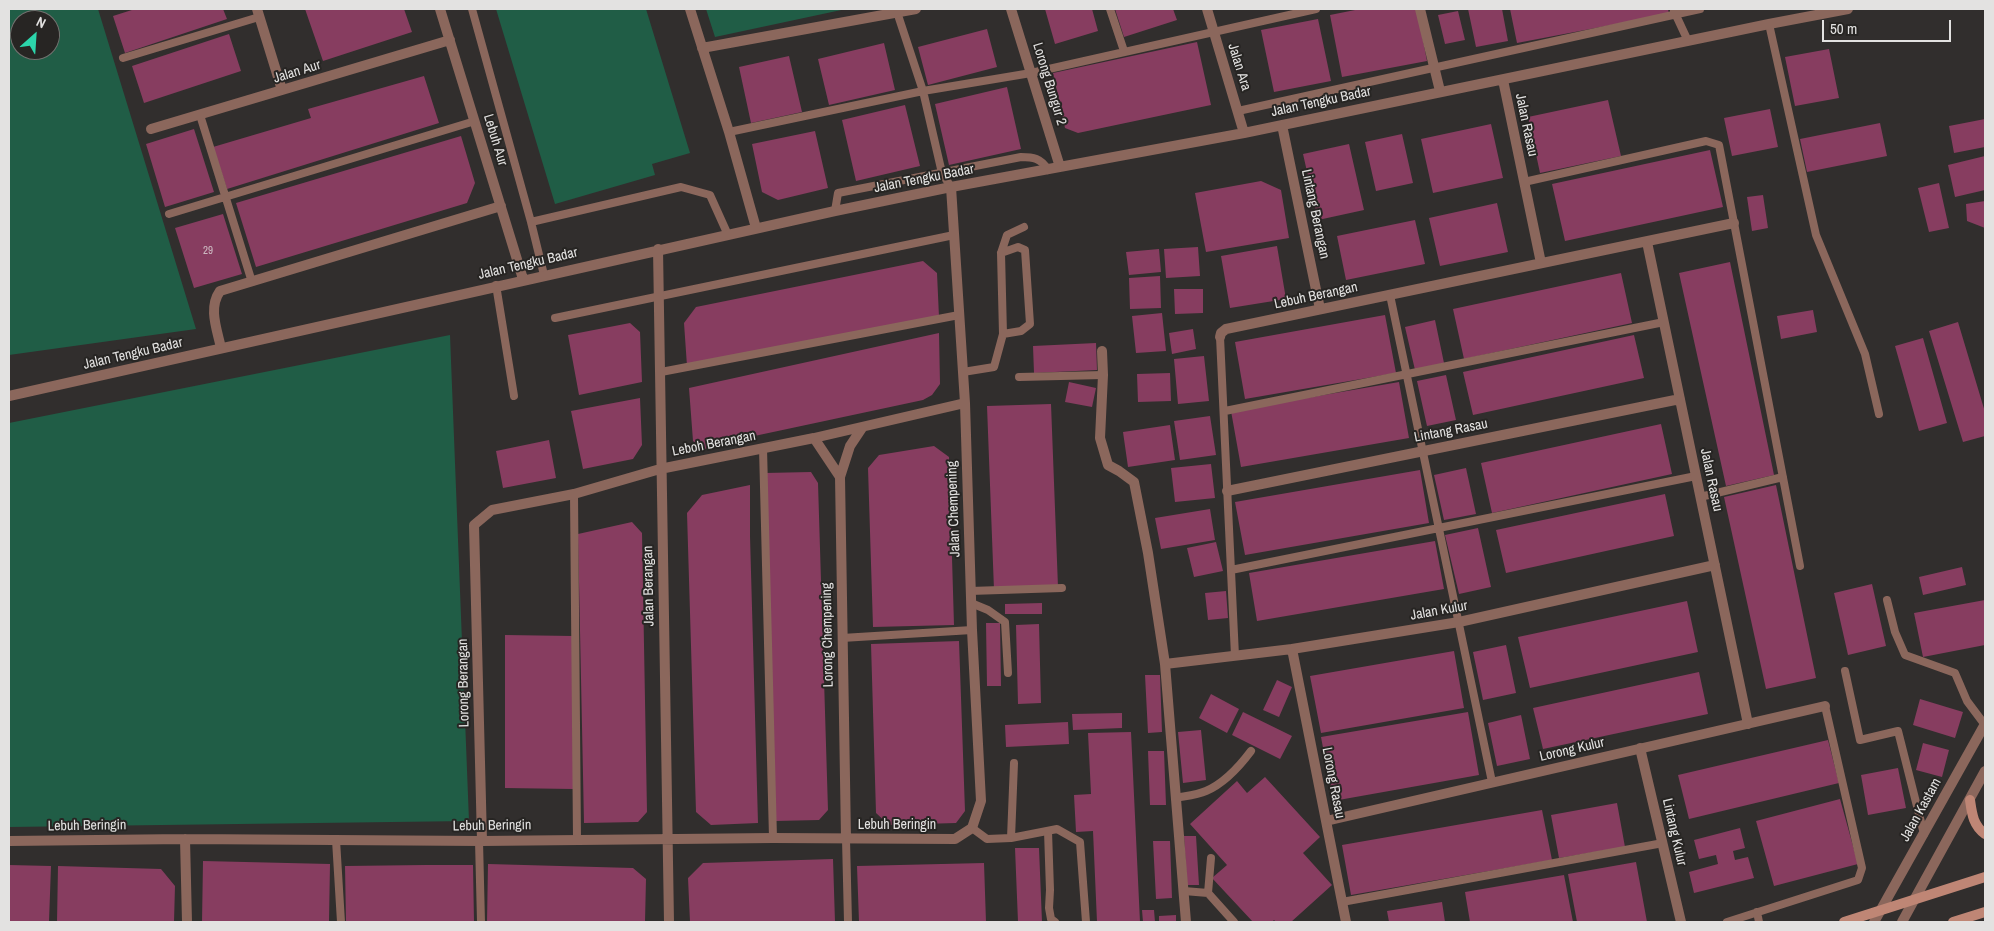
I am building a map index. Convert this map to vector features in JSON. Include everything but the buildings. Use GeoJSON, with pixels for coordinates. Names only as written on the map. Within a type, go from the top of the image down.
{"type":"FeatureCollection","features":[{"type":"Feature","properties":{"kind":"main road"},"geometry":{"type":"LineString","coordinates":[[1970,800],[1973,819],[1978,828],[1985,834]]}},
{"type":"Feature","properties":{"kind":"main road"},"geometry":{"type":"LineString","coordinates":[[1844,922],[1985,877]]}},
{"type":"Feature","properties":{"kind":"main road"},"geometry":{"type":"LineString","coordinates":[[1953,922],[1985,912]]}},
{"type":"Feature","properties":{"kind":"street","name":"Lebuh Aur"},"geometry":{"type":"LineString","coordinates":[[440,9],[523,279]]}},
{"type":"Feature","properties":{"kind":"street"},"geometry":{"type":"LineString","coordinates":[[690,9],[729,132],[756,228]]}},
{"type":"Feature","properties":{"kind":"street"},"geometry":{"type":"LineString","coordinates":[[702,48],[916,9]]}},
{"type":"Feature","properties":{"kind":"street","name":"Lorong Bungur 2"},"geometry":{"type":"LineString","coordinates":[[1011,9],[1060,167]]}},
{"type":"Feature","properties":{"kind":"street","name":"Jalan Ara"},"geometry":{"type":"LineString","coordinates":[[1207,9],[1244,133]]}},
{"type":"Feature","properties":{"kind":"street"},"geometry":{"type":"LineString","coordinates":[[1420,9],[1440,91]]}},
{"type":"Feature","properties":{"kind":"street","name":"Jalan Tengku Badar"},"geometry":{"type":"LineString","coordinates":[[9,396],[496,285],[835,211],[951,187],[1244,133],[1769,24],[1818,12],[1848,9]]}},
{"type":"Feature","properties":{"kind":"street"},"geometry":{"type":"LineString","coordinates":[[258,13],[282,90]]}},
{"type":"Feature","properties":{"kind":"street","name":"Jalan Aur"},"geometry":{"type":"LineString","coordinates":[[152,129],[450,40]]}},
{"type":"Feature","properties":{"kind":"street","name":"Jalan Rasau"},"geometry":{"type":"LineString","coordinates":[[1502,80],[1541,264]]}},
{"type":"Feature","properties":{"kind":"street","name":"Lintang Berangan"},"geometry":{"type":"LineString","coordinates":[[1282,125],[1320,309]]}},
{"type":"Feature","properties":{"kind":"street","name":"Jalan Chempening"},"geometry":{"type":"LineString","coordinates":[[951,187],[965,403],[970,591],[981,801],[972,828]]}},
{"type":"Feature","properties":{"kind":"street"},"geometry":{"type":"LineString","coordinates":[[221,348],[213,310],[214,300],[220,291],[501,206]]}},
{"type":"Feature","properties":{"kind":"street","name":"Lebuh Berangan"},"geometry":{"type":"LineString","coordinates":[[1220,337],[1221,333],[1226,329],[1734,223]]}},
{"type":"Feature","properties":{"kind":"street","name":"Jalan Rasau"},"geometry":{"type":"LineString","coordinates":[[1647,242],[1748,724]]}},
{"type":"Feature","properties":{"kind":"street","name":"Jalan Berangan"},"geometry":{"type":"LineString","coordinates":[[658,249],[661,372],[660,469],[669,922]]}},
{"type":"Feature","properties":{"kind":"street"},"geometry":{"type":"LineString","coordinates":[[1102,350],[1104,375],[1100,438],[1108,466],[1134,482],[1148,553],[1165,664],[1186,922]]}},
{"type":"Feature","properties":{"kind":"street","name":"Lintang Rasau"},"geometry":{"type":"LineString","coordinates":[[1227,491],[1680,399]]}},
{"type":"Feature","properties":{"kind":"street","name":"Leboh Berangan"},"geometry":{"type":"LineString","coordinates":[[474,525],[492,510],[574,494],[660,469],[862,428],[965,403]]}},
{"type":"Feature","properties":{"kind":"street"},"geometry":{"type":"LineString","coordinates":[[840,477],[850,446],[862,428]]}},
{"type":"Feature","properties":{"kind":"street"},"geometry":{"type":"LineString","coordinates":[[814,438],[840,477]]}},
{"type":"Feature","properties":{"kind":"street","name":"Lorong Chempening"},"geometry":{"type":"LineString","coordinates":[[840,477],[846,839]]}},
{"type":"Feature","properties":{"kind":"street","name":"Lorong Berangan"},"geometry":{"type":"LineString","coordinates":[[474,525],[480,841]]}},
{"type":"Feature","properties":{"kind":"street","name":"Jalan Kulur"},"geometry":{"type":"LineString","coordinates":[[1165,664],[1292,649],[1459,622],[1715,565]]}},
{"type":"Feature","properties":{"kind":"street","name":"Lorong Rasau"},"geometry":{"type":"LineString","coordinates":[[1292,649],[1346,922]]}},
{"type":"Feature","properties":{"kind":"street","name":"Lorong Kulur"},"geometry":{"type":"LineString","coordinates":[[1326,820],[1825,706]]}},
{"type":"Feature","properties":{"kind":"street","name":"Jalan Kastam"},"geometry":{"type":"LineString","coordinates":[[1874,922],[1985,724]]}},
{"type":"Feature","properties":{"kind":"street","name":"Lintang Kulur"},"geometry":{"type":"LineString","coordinates":[[1640,748],[1681,922]]}},
{"type":"Feature","properties":{"kind":"street"},"geometry":{"type":"LineString","coordinates":[[1902,922],[1985,771]]}},
{"type":"Feature","properties":{"kind":"street","name":"Lebuh Beringin"},"geometry":{"type":"LineString","coordinates":[[9,841],[186,839],[480,841],[773,838],[955,839],[972,828]]}},
{"type":"Feature","properties":{"kind":"street"},"geometry":{"type":"LineString","coordinates":[[186,839],[187,922]]}},
{"type":"Feature","properties":{"kind":"lane"},"geometry":{"type":"LineString","coordinates":[[472,9],[532,222],[544,275]]}},
{"type":"Feature","properties":{"kind":"lane"},"geometry":{"type":"LineString","coordinates":[[1110,9],[1124,50]]}},
{"type":"Feature","properties":{"kind":"lane"},"geometry":{"type":"LineString","coordinates":[[729,132],[923,90],[1031,72],[1213,30],[1316,9]]}},
{"type":"Feature","properties":{"kind":"lane"},"geometry":{"type":"LineString","coordinates":[[1238,111],[1434,68],[1674,11],[1700,9]]}},
{"type":"Feature","properties":{"kind":"lane"},"geometry":{"type":"LineString","coordinates":[[897,11],[923,90],[942,173],[951,187]]}},
{"type":"Feature","properties":{"kind":"lane"},"geometry":{"type":"LineString","coordinates":[[1674,11],[1688,41]]}},
{"type":"Feature","properties":{"kind":"lane"},"geometry":{"type":"LineString","coordinates":[[123,58],[258,13]]}},
{"type":"Feature","properties":{"kind":"lane"},"geometry":{"type":"LineString","coordinates":[[1769,24],[1816,235],[1865,354],[1879,414]]}},
{"type":"Feature","properties":{"kind":"lane"},"geometry":{"type":"LineString","coordinates":[[200,115],[252,282]]}},
{"type":"Feature","properties":{"kind":"lane"},"geometry":{"type":"LineString","coordinates":[[169,214],[475,121]]}},
{"type":"Feature","properties":{"kind":"lane"},"geometry":{"type":"LineString","coordinates":[[1524,182],[1706,141],[1719,145],[1800,566]]}},
{"type":"Feature","properties":{"kind":"lane"},"geometry":{"type":"LineString","coordinates":[[835,211],[838,193],[1020,157],[1033,157],[1044,162],[1048,170]]}},
{"type":"Feature","properties":{"kind":"lane"},"geometry":{"type":"LineString","coordinates":[[532,222],[681,187],[710,195],[728,235]]}},
{"type":"Feature","properties":{"kind":"lane"},"geometry":{"type":"LineString","coordinates":[[963,372],[994,367],[1003,334],[1001,253],[1007,235],[1024,227]]}},
{"type":"Feature","properties":{"kind":"lane"},"geometry":{"type":"LineString","coordinates":[[555,318],[954,235]]}},
{"type":"Feature","properties":{"kind":"lane"},"geometry":{"type":"LineString","coordinates":[[1001,253],[1018,247],[1025,250],[1030,324],[1021,331],[1003,334]]}},
{"type":"Feature","properties":{"kind":"lane"},"geometry":{"type":"LineString","coordinates":[[496,285],[514,396]]}},
{"type":"Feature","properties":{"kind":"lane"},"geometry":{"type":"LineString","coordinates":[[1390,295],[1492,782]]}},
{"type":"Feature","properties":{"kind":"lane"},"geometry":{"type":"LineString","coordinates":[[661,372],[959,315]]}},
{"type":"Feature","properties":{"kind":"lane"},"geometry":{"type":"LineString","coordinates":[[1225,411],[1664,322]]}},
{"type":"Feature","properties":{"kind":"lane","name":"Lebuh Berangan"},"geometry":{"type":"LineString","coordinates":[[1220,337],[1225,411],[1235,656]]}},
{"type":"Feature","properties":{"kind":"lane"},"geometry":{"type":"LineString","coordinates":[[1019,377],[1104,375]]}},
{"type":"Feature","properties":{"kind":"lane"},"geometry":{"type":"LineString","coordinates":[[763,448],[773,838]]}},
{"type":"Feature","properties":{"kind":"lane"},"geometry":{"type":"LineString","coordinates":[[1231,570],[1696,476]]}},
{"type":"Feature","properties":{"kind":"lane"},"geometry":{"type":"LineString","coordinates":[[1700,497],[1783,477]]}},
{"type":"Feature","properties":{"kind":"lane"},"geometry":{"type":"LineString","coordinates":[[574,494],[578,839]]}},
{"type":"Feature","properties":{"kind":"lane"},"geometry":{"type":"LineString","coordinates":[[970,591],[1062,588]]}},
{"type":"Feature","properties":{"kind":"lane"},"geometry":{"type":"LineString","coordinates":[[1888,600],[1895,632],[1905,654],[1955,673],[1967,701],[1985,724]]}},
{"type":"Feature","properties":{"kind":"lane"},"geometry":{"type":"LineString","coordinates":[[971,603],[988,610],[1004,622],[1008,673]]}},
{"type":"Feature","properties":{"kind":"lane"},"geometry":{"type":"LineString","coordinates":[[842,638],[972,630]]}},
{"type":"Feature","properties":{"kind":"lane"},"geometry":{"type":"LineString","coordinates":[[1845,671],[1860,740],[1898,731],[1924,834]]}},
{"type":"Feature","properties":{"kind":"lane"},"geometry":{"type":"LineString","coordinates":[[1728,922],[1858,880],[1862,868],[1825,706]]}},
{"type":"Feature","properties":{"kind":"lane"},"geometry":{"type":"LineString","coordinates":[[1175,798],[1206,792],[1240,766],[1251,751]]}},
{"type":"Feature","properties":{"kind":"lane"},"geometry":{"type":"LineString","coordinates":[[1011,838],[1014,763]]}},
{"type":"Feature","properties":{"kind":"lane"},"geometry":{"type":"LineString","coordinates":[[972,828],[987,839],[1011,838],[1057,829],[1080,842],[1086,922]]}},
{"type":"Feature","properties":{"kind":"lane"},"geometry":{"type":"LineString","coordinates":[[1048,831],[1049,908],[1051,919],[1055,922]]}},
{"type":"Feature","properties":{"kind":"lane"},"geometry":{"type":"LineString","coordinates":[[846,839],[848,922]]}},
{"type":"Feature","properties":{"kind":"lane"},"geometry":{"type":"LineString","coordinates":[[336,840],[341,922]]}},
{"type":"Feature","properties":{"kind":"lane"},"geometry":{"type":"LineString","coordinates":[[480,841],[480,922]]}},
{"type":"Feature","properties":{"kind":"lane"},"geometry":{"type":"LineString","coordinates":[[1342,902],[1663,843]]}},
{"type":"Feature","properties":{"kind":"lane"},"geometry":{"type":"LineString","coordinates":[[1208,893],[1211,858]]}},
{"type":"Feature","properties":{"kind":"lane"},"geometry":{"type":"LineString","coordinates":[[1184,890],[1208,893],[1234,922]]}},
{"type":"Feature","properties":{"kind":"lane"},"geometry":{"type":"LineString","coordinates":[[1757,912],[1759,922]]}},
{"type":"Feature","properties":{"kind":"green space"},"geometry":{"type":"Polygon","coordinates":[[[9,9],[98,9],[196,329],[9,355],[9,9]]]}},
{"type":"Feature","properties":{"kind":"green space"},"geometry":{"type":"Polygon","coordinates":[[[496,9],[646,9],[690,153],[652,164],[655,175],[555,204],[496,9]]]}},
{"type":"Feature","properties":{"kind":"green space"},"geometry":{"type":"Polygon","coordinates":[[[706,9],[846,9],[715,37],[706,9]]]}},
{"type":"Feature","properties":{"kind":"green space"},"geometry":{"type":"Polygon","coordinates":[[[450,335],[469,821],[9,827],[9,423],[450,335]]]}}]}
